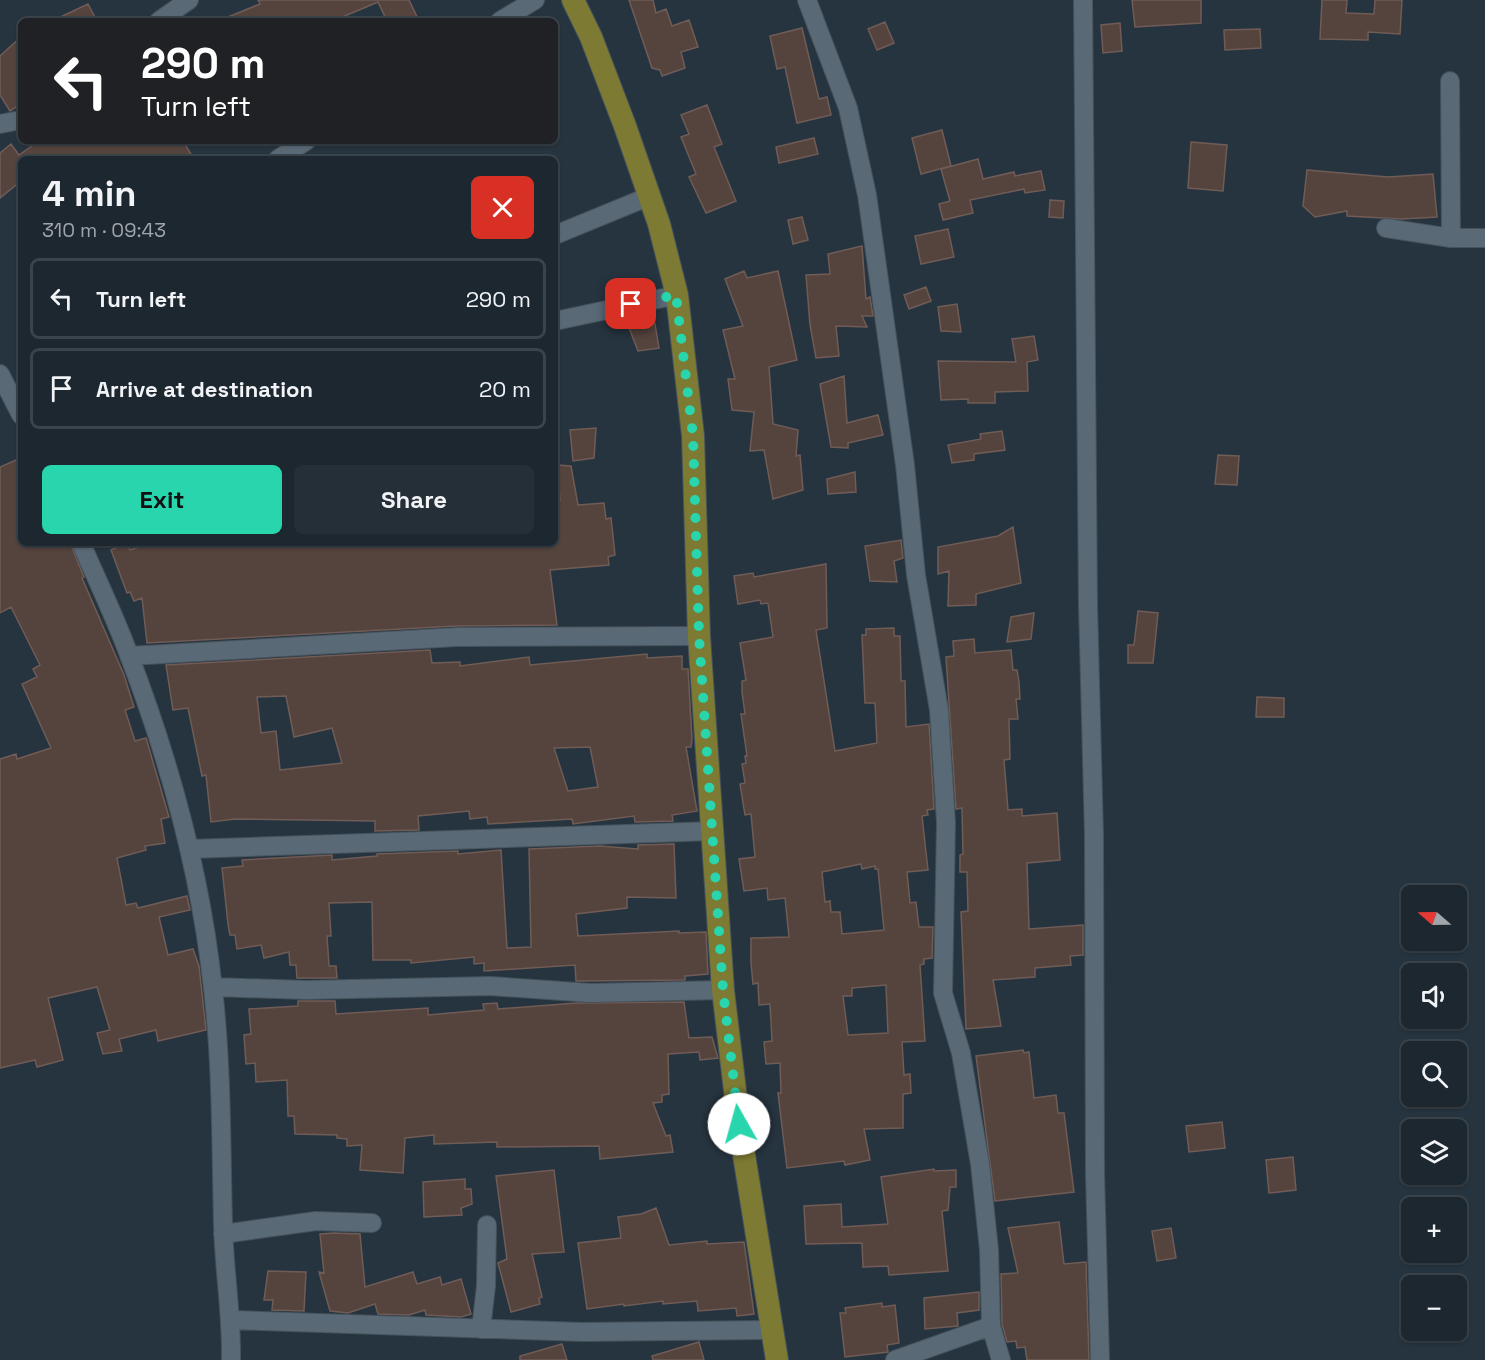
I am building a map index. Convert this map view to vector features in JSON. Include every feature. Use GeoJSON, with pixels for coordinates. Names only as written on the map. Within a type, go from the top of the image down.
{"type":"FeatureCollection","features":[{"type":"Feature","properties":{"kind":"main road"},"geometry":{"type":"LineString","coordinates":[[573,0],[591,37],[650,196],[676,295],[693,436],[699,636],[723,990],[739,1124],[777,1360]]}},
{"type":"Feature","properties":{"kind":"street"},"geometry":{"type":"LineString","coordinates":[[163,18],[189,0]]}},
{"type":"Feature","properties":{"kind":"street"},"geometry":{"type":"LineString","coordinates":[[505,18],[534,0]]}},
{"type":"Feature","properties":{"kind":"street"},"geometry":{"type":"LineString","coordinates":[[807,0],[848,108],[867,195],[905,465],[916,575],[939,710],[946,824],[943,993],[961,1053],[980,1164],[989,1250],[991,1326],[1000,1360]]}},
{"type":"Feature","properties":{"kind":"street"},"geometry":{"type":"LineString","coordinates":[[1083,0],[1088,605],[1094,847],[1095,1174],[1100,1360]]}},
{"type":"Feature","properties":{"kind":"street"},"geometry":{"type":"LineString","coordinates":[[1450,81],[1451,238]]}},
{"type":"Feature","properties":{"kind":"street"},"geometry":{"type":"LineString","coordinates":[[0,124],[18,121]]}},
{"type":"Feature","properties":{"kind":"street"},"geometry":{"type":"LineString","coordinates":[[283,156],[301,144]]}},
{"type":"Feature","properties":{"kind":"street"},"geometry":{"type":"LineString","coordinates":[[558,234],[650,196]]}},
{"type":"Feature","properties":{"kind":"street"},"geometry":{"type":"LineString","coordinates":[[1386,228],[1451,238],[1485,238]]}},
{"type":"Feature","properties":{"kind":"street"},"geometry":{"type":"LineString","coordinates":[[558,320],[676,295]]}},
{"type":"Feature","properties":{"kind":"street"},"geometry":{"type":"LineString","coordinates":[[0,374],[18,409]]}},
{"type":"Feature","properties":{"kind":"street"},"geometry":{"type":"LineString","coordinates":[[82,546],[129,656],[189,849],[213,987],[221,1069],[223,1234],[232,1320],[231,1360]]}},
{"type":"Feature","properties":{"kind":"street"},"geometry":{"type":"LineString","coordinates":[[129,656],[457,638],[699,636]]}},
{"type":"Feature","properties":{"kind":"street"},"geometry":{"type":"LineString","coordinates":[[189,849],[713,831]]}},
{"type":"Feature","properties":{"kind":"street"},"geometry":{"type":"LineString","coordinates":[[213,987],[306,990],[490,986],[591,993],[723,990]]}},
{"type":"Feature","properties":{"kind":"street"},"geometry":{"type":"LineString","coordinates":[[223,1234],[316,1221],[372,1223]]}},
{"type":"Feature","properties":{"kind":"street"},"geometry":{"type":"LineString","coordinates":[[481,1329],[486,1286],[487,1225]]}},
{"type":"Feature","properties":{"kind":"street"},"geometry":{"type":"LineString","coordinates":[[232,1320],[663,1333],[771,1330]]}},
{"type":"Feature","properties":{"kind":"street"},"geometry":{"type":"LineString","coordinates":[[895,1360],[991,1326]]}},
{"type":"Feature","properties":{"kind":"building"},"geometry":{"type":"Polygon","coordinates":[[[258,0],[409,0],[418,18],[386,18],[378,2],[340,18],[225,18],[260,4],[258,0]]]}},
{"type":"Feature","properties":{"kind":"building"},"geometry":{"type":"Polygon","coordinates":[[[629,0],[653,0],[656,13],[666,9],[672,26],[689,20],[698,47],[681,52],[685,68],[662,76],[660,70],[652,68],[629,0]]]}},
{"type":"Feature","properties":{"kind":"building"},"geometry":{"type":"Polygon","coordinates":[[[1132,0],[1201,0],[1201,23],[1135,27],[1132,0]]]}},
{"type":"Feature","properties":{"kind":"building"},"geometry":{"type":"Polygon","coordinates":[[[1322,0],[1347,0],[1346,13],[1374,14],[1375,0],[1402,0],[1400,34],[1368,32],[1368,40],[1320,39],[1322,0]]]}},
{"type":"Feature","properties":{"kind":"building"},"geometry":{"type":"Polygon","coordinates":[[[88,4],[95,18],[58,18],[88,4]]]}},
{"type":"Feature","properties":{"kind":"building"},"geometry":{"type":"Polygon","coordinates":[[[885,22],[894,43],[877,50],[868,29],[885,22]]]}},
{"type":"Feature","properties":{"kind":"building"},"geometry":{"type":"Polygon","coordinates":[[[1120,23],[1122,51],[1103,53],[1101,25],[1120,23]]]}},
{"type":"Feature","properties":{"kind":"building"},"geometry":{"type":"Polygon","coordinates":[[[802,28],[819,99],[827,97],[831,115],[797,123],[785,67],[777,69],[770,36],[802,28]]]}},
{"type":"Feature","properties":{"kind":"building"},"geometry":{"type":"Polygon","coordinates":[[[1260,29],[1261,48],[1225,50],[1224,30],[1260,29]]]}},
{"type":"Feature","properties":{"kind":"building"},"geometry":{"type":"Polygon","coordinates":[[[18,40],[18,106],[10,111],[0,95],[0,56],[18,40]]]}},
{"type":"Feature","properties":{"kind":"building"},"geometry":{"type":"Polygon","coordinates":[[[707,105],[722,144],[714,147],[736,201],[706,213],[689,177],[696,174],[681,137],[689,134],[681,115],[707,105]]]}},
{"type":"Feature","properties":{"kind":"building"},"geometry":{"type":"Polygon","coordinates":[[[942,130],[951,166],[921,174],[912,138],[942,130]]]}},
{"type":"Feature","properties":{"kind":"building"},"geometry":{"type":"Polygon","coordinates":[[[814,138],[818,154],[779,163],[776,147],[814,138]]]}},
{"type":"Feature","properties":{"kind":"building"},"geometry":{"type":"Polygon","coordinates":[[[1191,142],[1227,145],[1223,191],[1188,188],[1191,142]]]}},
{"type":"Feature","properties":{"kind":"building"},"geometry":{"type":"Polygon","coordinates":[[[11,144],[19,155],[35,144],[185,144],[192,156],[18,156],[18,183],[0,198],[0,153],[11,144]]]}},
{"type":"Feature","properties":{"kind":"building"},"geometry":{"type":"Polygon","coordinates":[[[978,159],[983,179],[1014,172],[1015,176],[1041,171],[1045,190],[1025,193],[1024,189],[970,200],[973,213],[943,220],[939,204],[950,201],[941,169],[978,159]]]}},
{"type":"Feature","properties":{"kind":"building"},"geometry":{"type":"Polygon","coordinates":[[[1307,170],[1388,177],[1433,174],[1437,217],[1402,219],[1347,216],[1347,211],[1315,217],[1303,206],[1307,170]]]}},
{"type":"Feature","properties":{"kind":"building"},"geometry":{"type":"Polygon","coordinates":[[[1050,200],[1064,201],[1063,218],[1049,217],[1050,200]]]}},
{"type":"Feature","properties":{"kind":"building"},"geometry":{"type":"Polygon","coordinates":[[[802,217],[808,240],[793,244],[788,220],[802,217]]]}},
{"type":"Feature","properties":{"kind":"building"},"geometry":{"type":"Polygon","coordinates":[[[948,229],[954,257],[921,264],[915,236],[948,229]]]}},
{"type":"Feature","properties":{"kind":"building"},"geometry":{"type":"Polygon","coordinates":[[[862,246],[866,299],[870,297],[873,316],[862,316],[867,327],[836,326],[839,356],[816,358],[810,325],[806,275],[830,274],[828,254],[862,246]]]}},
{"type":"Feature","properties":{"kind":"building"},"geometry":{"type":"Polygon","coordinates":[[[744,271],[747,278],[778,271],[797,360],[769,367],[773,424],[798,430],[796,456],[800,455],[803,490],[773,499],[764,450],[750,451],[754,412],[732,410],[728,379],[735,379],[723,330],[743,326],[725,279],[744,271]]]}},
{"type":"Feature","properties":{"kind":"building"},"geometry":{"type":"Polygon","coordinates":[[[926,287],[931,301],[909,309],[904,295],[926,287]]]}},
{"type":"Feature","properties":{"kind":"building"},"geometry":{"type":"Polygon","coordinates":[[[957,304],[961,332],[941,331],[938,307],[957,304]]]}},
{"type":"Feature","properties":{"kind":"building"},"geometry":{"type":"Polygon","coordinates":[[[653,312],[659,348],[638,351],[628,325],[653,312]]]}},
{"type":"Feature","properties":{"kind":"building"},"geometry":{"type":"Polygon","coordinates":[[[1034,336],[1038,360],[1027,362],[1028,391],[995,392],[995,403],[968,403],[968,399],[941,400],[938,361],[1016,362],[1012,339],[1034,336]]]}},
{"type":"Feature","properties":{"kind":"building"},"geometry":{"type":"Polygon","coordinates":[[[844,376],[847,423],[878,415],[883,435],[848,443],[848,448],[831,447],[820,384],[844,376]]]}},
{"type":"Feature","properties":{"kind":"building"},"geometry":{"type":"Polygon","coordinates":[[[596,428],[594,458],[573,461],[570,430],[596,428]]]}},
{"type":"Feature","properties":{"kind":"building"},"geometry":{"type":"Polygon","coordinates":[[[1002,431],[1005,450],[974,454],[974,460],[952,463],[948,445],[981,439],[980,434],[1002,431]]]}},
{"type":"Feature","properties":{"kind":"building"},"geometry":{"type":"Polygon","coordinates":[[[1218,455],[1239,456],[1237,485],[1215,484],[1218,455]]]}},
{"type":"Feature","properties":{"kind":"building"},"geometry":{"type":"Polygon","coordinates":[[[18,459],[18,546],[71,546],[84,577],[82,578],[124,675],[134,707],[125,710],[135,741],[146,738],[169,817],[161,819],[165,843],[145,846],[146,850],[117,858],[126,905],[136,903],[138,908],[187,896],[190,910],[159,917],[168,955],[193,949],[199,966],[206,1030],[158,1041],[156,1030],[119,1039],[122,1051],[103,1054],[97,1033],[110,1030],[97,987],[48,998],[63,1060],[37,1067],[35,1060],[0,1068],[0,759],[16,754],[17,759],[51,748],[22,684],[37,677],[33,669],[40,665],[11,607],[0,613],[0,467],[18,459]]]}},
{"type":"Feature","properties":{"kind":"building"},"geometry":{"type":"Polygon","coordinates":[[[558,465],[571,466],[578,505],[604,503],[606,519],[611,518],[615,555],[608,557],[609,565],[550,570],[557,625],[456,626],[147,643],[142,598],[134,601],[130,592],[127,593],[111,550],[120,546],[128,546],[130,550],[141,546],[558,546],[558,500],[560,500],[558,465]]]}},
{"type":"Feature","properties":{"kind":"building"},"geometry":{"type":"Polygon","coordinates":[[[855,472],[856,492],[828,494],[827,479],[855,472]]]}},
{"type":"Feature","properties":{"kind":"building"},"geometry":{"type":"Polygon","coordinates":[[[1013,527],[1021,583],[976,594],[976,605],[948,606],[949,571],[938,574],[938,547],[998,536],[1013,527]]]}},
{"type":"Feature","properties":{"kind":"building"},"geometry":{"type":"Polygon","coordinates":[[[901,540],[903,558],[894,561],[897,582],[870,581],[865,546],[901,540]]]}},
{"type":"Feature","properties":{"kind":"building"},"geometry":{"type":"Polygon","coordinates":[[[826,564],[827,628],[816,630],[835,751],[877,743],[875,703],[865,703],[862,635],[866,635],[866,629],[894,628],[894,636],[900,636],[901,681],[905,681],[906,727],[929,724],[934,809],[927,810],[928,815],[922,816],[928,870],[907,872],[910,903],[916,902],[919,927],[933,927],[932,958],[924,959],[924,964],[920,965],[925,1041],[902,1042],[904,1075],[910,1074],[911,1093],[903,1094],[903,1128],[864,1129],[870,1160],[845,1165],[844,1161],[787,1168],[778,1093],[781,1093],[780,1063],[766,1064],[764,1042],[772,1041],[770,1004],[759,1005],[758,983],[753,984],[751,938],[789,937],[785,898],[768,900],[767,888],[744,891],[739,859],[755,857],[751,814],[745,815],[740,784],[745,783],[742,764],[746,763],[745,756],[747,756],[741,714],[745,714],[742,681],[746,680],[740,643],[773,637],[768,603],[761,604],[760,600],[738,604],[734,576],[753,573],[754,577],[826,564]],[[861,864],[822,872],[825,902],[830,901],[831,912],[840,912],[842,934],[884,930],[878,869],[875,869],[875,866],[862,869],[861,864]],[[886,985],[852,988],[852,996],[843,996],[848,1035],[888,1033],[886,985]]]}},
{"type":"Feature","properties":{"kind":"building"},"geometry":{"type":"Polygon","coordinates":[[[1138,611],[1158,613],[1153,663],[1128,663],[1128,645],[1134,645],[1138,611]]]}},
{"type":"Feature","properties":{"kind":"building"},"geometry":{"type":"Polygon","coordinates":[[[1034,613],[1031,639],[1007,642],[1011,617],[1034,613]]]}},
{"type":"Feature","properties":{"kind":"building"},"geometry":{"type":"Polygon","coordinates":[[[974,639],[975,653],[1011,650],[1013,670],[1017,670],[1020,699],[1016,699],[1018,719],[1009,719],[1010,759],[1004,760],[1008,810],[1022,809],[1022,816],[1057,813],[1060,860],[1027,863],[1029,929],[1083,925],[1083,955],[1070,956],[1071,965],[1035,968],[1035,977],[993,980],[1001,1026],[966,1029],[961,912],[968,911],[967,872],[960,872],[960,855],[963,854],[962,808],[956,809],[946,657],[954,656],[953,641],[974,639]]]}},
{"type":"Feature","properties":{"kind":"building"},"geometry":{"type":"Polygon","coordinates":[[[430,650],[432,663],[460,662],[460,666],[529,657],[530,665],[647,654],[647,658],[682,656],[682,669],[688,669],[692,739],[691,747],[686,747],[697,811],[672,815],[673,821],[635,822],[634,816],[573,824],[572,819],[488,824],[487,817],[470,819],[469,811],[418,816],[419,830],[375,831],[375,821],[235,819],[211,822],[206,775],[202,776],[188,708],[173,710],[166,665],[430,650]],[[286,696],[257,697],[261,733],[276,731],[280,770],[342,763],[332,728],[294,737],[286,696]],[[590,747],[554,748],[568,791],[598,787],[590,747]]]}},
{"type":"Feature","properties":{"kind":"building"},"geometry":{"type":"Polygon","coordinates":[[[1257,697],[1284,698],[1284,717],[1256,717],[1257,697]]]}},
{"type":"Feature","properties":{"kind":"building"},"geometry":{"type":"Polygon","coordinates":[[[674,844],[676,898],[627,897],[627,908],[576,914],[578,936],[679,931],[679,933],[706,932],[708,974],[685,976],[685,980],[576,981],[575,965],[484,971],[484,963],[474,964],[474,957],[411,963],[411,960],[373,960],[372,902],[329,903],[331,936],[327,936],[329,966],[336,966],[337,978],[297,978],[296,965],[290,965],[289,952],[264,958],[261,945],[237,949],[235,935],[230,935],[222,868],[243,866],[242,860],[332,855],[332,860],[377,856],[377,854],[458,851],[458,854],[501,850],[507,948],[531,947],[529,849],[600,846],[638,849],[638,845],[674,844]]]}},
{"type":"Feature","properties":{"kind":"building"},"geometry":{"type":"Polygon","coordinates":[[[298,1001],[335,1001],[336,1014],[428,1008],[428,1015],[484,1010],[483,1004],[497,1003],[498,1009],[577,1003],[684,1002],[689,1038],[712,1037],[718,1058],[700,1060],[699,1052],[668,1054],[669,1094],[662,1095],[662,1102],[653,1103],[666,1136],[670,1135],[673,1152],[600,1159],[599,1146],[497,1147],[497,1142],[434,1144],[434,1135],[405,1138],[403,1173],[360,1170],[362,1145],[347,1146],[347,1139],[337,1138],[337,1135],[295,1134],[294,1116],[288,1116],[287,1080],[256,1082],[255,1063],[246,1064],[244,1035],[251,1034],[249,1009],[298,1006],[298,1001]]]}},
{"type":"Feature","properties":{"kind":"building"},"geometry":{"type":"Polygon","coordinates":[[[1023,1050],[1024,1053],[1029,1052],[1034,1098],[1056,1095],[1058,1113],[1064,1113],[1074,1192],[995,1201],[976,1056],[1023,1050]]]}},
{"type":"Feature","properties":{"kind":"building"},"geometry":{"type":"Polygon","coordinates":[[[1222,1122],[1225,1148],[1189,1152],[1186,1126],[1222,1122]]]}},
{"type":"Feature","properties":{"kind":"building"},"geometry":{"type":"Polygon","coordinates":[[[1293,1157],[1296,1190],[1269,1193],[1266,1160],[1293,1157]]]}},
{"type":"Feature","properties":{"kind":"building"},"geometry":{"type":"Polygon","coordinates":[[[934,1169],[934,1171],[956,1170],[956,1187],[950,1187],[948,1210],[942,1211],[948,1271],[889,1275],[888,1266],[863,1267],[862,1243],[806,1244],[804,1206],[841,1204],[842,1227],[888,1224],[881,1177],[934,1169]]]}},
{"type":"Feature","properties":{"kind":"building"},"geometry":{"type":"Polygon","coordinates":[[[554,1170],[564,1252],[532,1254],[542,1297],[539,1298],[540,1304],[511,1312],[498,1263],[507,1259],[496,1176],[554,1170]]]}},
{"type":"Feature","properties":{"kind":"building"},"geometry":{"type":"Polygon","coordinates":[[[465,1179],[465,1189],[471,1189],[472,1204],[461,1208],[462,1215],[424,1217],[423,1182],[465,1179]]]}},
{"type":"Feature","properties":{"kind":"building"},"geometry":{"type":"Polygon","coordinates":[[[656,1208],[669,1245],[707,1241],[707,1244],[744,1242],[754,1314],[737,1316],[736,1308],[698,1311],[697,1301],[663,1304],[663,1301],[587,1309],[578,1243],[621,1238],[618,1217],[641,1214],[656,1208]]]}},
{"type":"Feature","properties":{"kind":"building"},"geometry":{"type":"Polygon","coordinates":[[[1059,1222],[1064,1264],[1086,1262],[1089,1360],[1027,1360],[1025,1347],[1017,1348],[1016,1341],[1007,1342],[1002,1324],[1001,1274],[1018,1273],[1008,1228],[1059,1222]]]}},
{"type":"Feature","properties":{"kind":"building"},"geometry":{"type":"Polygon","coordinates":[[[1171,1228],[1176,1258],[1157,1261],[1152,1231],[1171,1228]]]}},
{"type":"Feature","properties":{"kind":"building"},"geometry":{"type":"Polygon","coordinates":[[[320,1234],[360,1234],[365,1287],[413,1272],[417,1284],[440,1277],[442,1285],[461,1279],[471,1314],[461,1317],[426,1315],[425,1310],[409,1315],[378,1314],[375,1304],[348,1313],[330,1311],[319,1272],[324,1273],[320,1234]]]}},
{"type":"Feature","properties":{"kind":"building"},"geometry":{"type":"Polygon","coordinates":[[[268,1271],[306,1272],[304,1311],[272,1310],[273,1300],[264,1300],[268,1271]]]}},
{"type":"Feature","properties":{"kind":"building"},"geometry":{"type":"Polygon","coordinates":[[[979,1292],[979,1310],[957,1313],[958,1326],[925,1329],[924,1298],[979,1292]]]}},
{"type":"Feature","properties":{"kind":"building"},"geometry":{"type":"Polygon","coordinates":[[[882,1303],[882,1307],[895,1305],[899,1343],[887,1345],[888,1352],[845,1357],[840,1313],[846,1313],[845,1308],[882,1303]]]}},
{"type":"Feature","properties":{"kind":"building"},"geometry":{"type":"Polygon","coordinates":[[[699,1342],[704,1360],[653,1360],[652,1356],[699,1342]]]}},
{"type":"Feature","properties":{"kind":"building"},"geometry":{"type":"Polygon","coordinates":[[[562,1344],[567,1360],[520,1360],[520,1356],[562,1344]]]}},
{"type":"Feature","properties":{"kind":"route"},"geometry":{"type":"LineString","coordinates":[[631,304],[676,295],[686,361],[693,436],[699,636],[723,990],[739,1124]]}}]}
